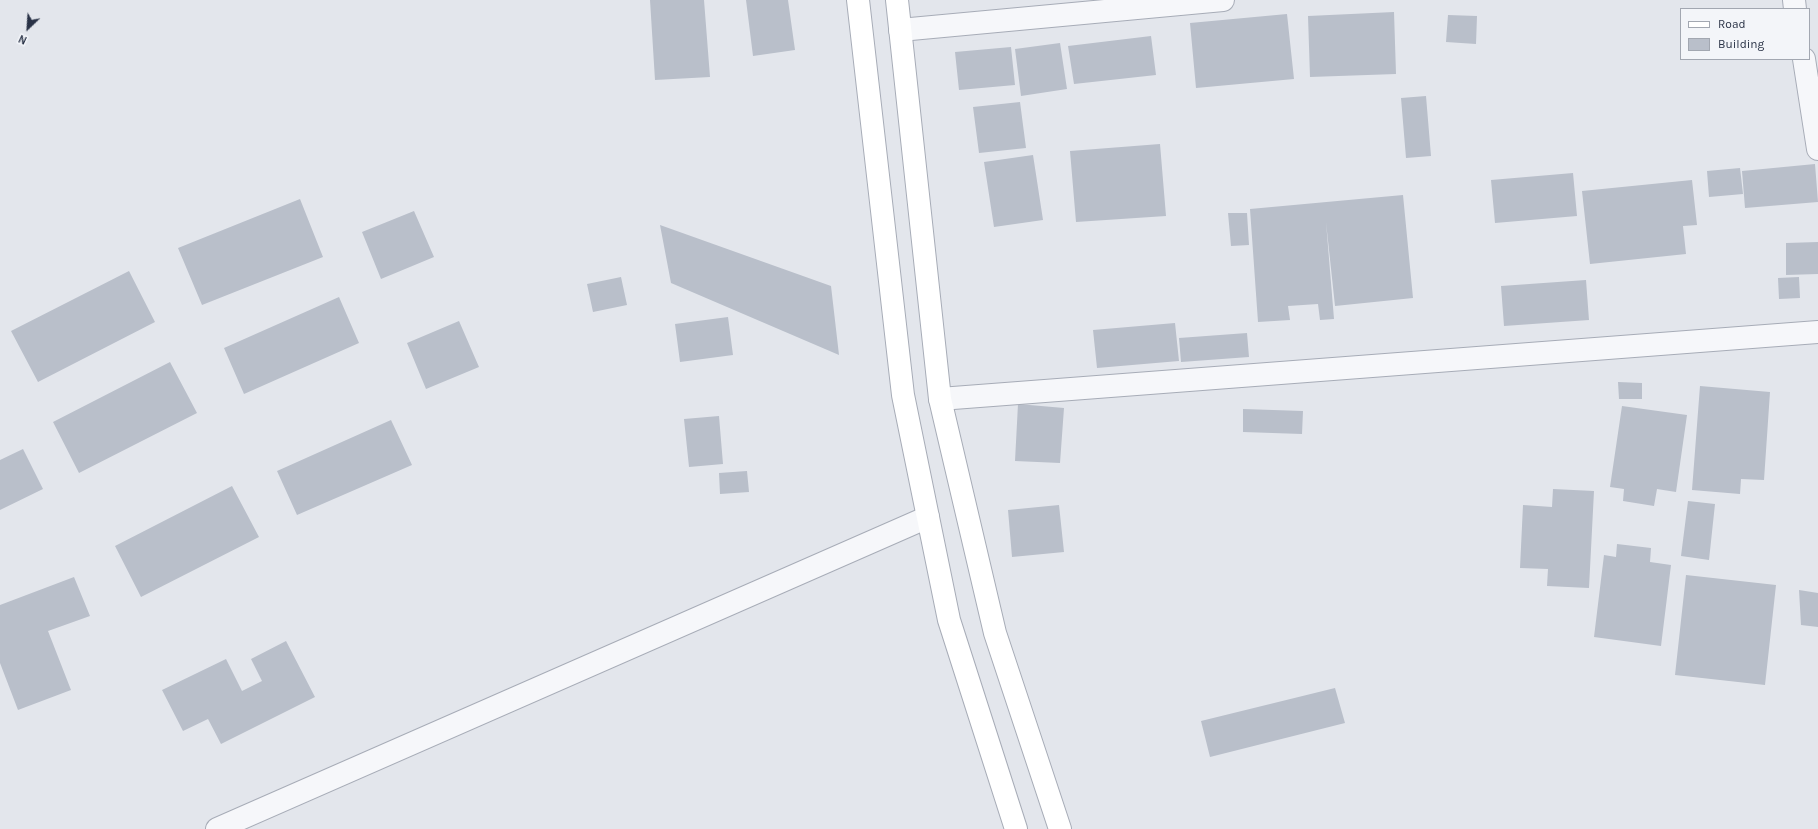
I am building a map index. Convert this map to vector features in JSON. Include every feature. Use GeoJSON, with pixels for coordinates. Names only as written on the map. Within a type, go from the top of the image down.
{"type":"FeatureCollection","features":[{"type":"Feature","properties":{"kind":"street"},"geometry":{"type":"LineString","coordinates":[[858,0],[903,395],[949,620],[1016,829]]}},
{"type":"Feature","properties":{"kind":"street"},"geometry":{"type":"LineString","coordinates":[[896,0],[940,399],[995,633],[1060,829]]}},
{"type":"Feature","properties":{"kind":"street"},"geometry":{"type":"LineString","coordinates":[[900,30],[1223,0]]}},
{"type":"Feature","properties":{"kind":"street"},"geometry":{"type":"LineString","coordinates":[[1804,60],[1818,149]]}},
{"type":"Feature","properties":{"kind":"street"},"geometry":{"type":"LineString","coordinates":[[940,399],[1818,332]]}},
{"type":"Feature","properties":{"kind":"street"},"geometry":{"type":"LineString","coordinates":[[217,829],[928,517]]}},
{"type":"Feature","properties":{"kind":"building"},"geometry":{"type":"Polygon","coordinates":[[[650,0],[704,0],[710,77],[655,80],[650,0]]]}},
{"type":"Feature","properties":{"kind":"building"},"geometry":{"type":"Polygon","coordinates":[[[746,0],[788,0],[795,50],[753,56],[746,0]]]}},
{"type":"Feature","properties":{"kind":"building"},"geometry":{"type":"Polygon","coordinates":[[[1394,12],[1396,74],[1310,77],[1308,16],[1394,12]]]}},
{"type":"Feature","properties":{"kind":"building"},"geometry":{"type":"Polygon","coordinates":[[[1287,14],[1294,79],[1196,88],[1190,23],[1287,14]]]}},
{"type":"Feature","properties":{"kind":"building"},"geometry":{"type":"Polygon","coordinates":[[[1448,15],[1477,16],[1476,44],[1446,42],[1448,15]]]}},
{"type":"Feature","properties":{"kind":"building"},"geometry":{"type":"Polygon","coordinates":[[[1151,36],[1156,75],[1074,84],[1068,46],[1151,36]]]}},
{"type":"Feature","properties":{"kind":"building"},"geometry":{"type":"Polygon","coordinates":[[[1060,43],[1067,89],[1021,96],[1015,49],[1060,43]]]}},
{"type":"Feature","properties":{"kind":"building"},"geometry":{"type":"Polygon","coordinates":[[[1011,47],[1015,85],[959,90],[955,52],[1011,47]]]}},
{"type":"Feature","properties":{"kind":"building"},"geometry":{"type":"Polygon","coordinates":[[[1426,96],[1431,156],[1406,158],[1401,98],[1426,96]]]}},
{"type":"Feature","properties":{"kind":"building"},"geometry":{"type":"Polygon","coordinates":[[[1020,102],[1026,148],[979,153],[973,107],[1020,102]]]}},
{"type":"Feature","properties":{"kind":"building"},"geometry":{"type":"Polygon","coordinates":[[[1160,144],[1166,216],[1076,222],[1070,151],[1160,144]]]}},
{"type":"Feature","properties":{"kind":"building"},"geometry":{"type":"Polygon","coordinates":[[[1033,155],[1043,220],[994,227],[984,162],[1033,155]]]}},
{"type":"Feature","properties":{"kind":"building"},"geometry":{"type":"Polygon","coordinates":[[[1815,164],[1818,202],[1745,208],[1742,171],[1815,164]]]}},
{"type":"Feature","properties":{"kind":"building"},"geometry":{"type":"Polygon","coordinates":[[[1740,168],[1743,194],[1709,197],[1707,171],[1740,168]]]}},
{"type":"Feature","properties":{"kind":"building"},"geometry":{"type":"Polygon","coordinates":[[[1573,173],[1577,216],[1495,223],[1491,180],[1573,173]]]}},
{"type":"Feature","properties":{"kind":"building"},"geometry":{"type":"Polygon","coordinates":[[[1692,180],[1697,225],[1683,226],[1686,254],[1590,264],[1582,191],[1692,180]]]}},
{"type":"Feature","properties":{"kind":"building"},"geometry":{"type":"Polygon","coordinates":[[[1403,195],[1413,298],[1335,306],[1326,222],[1334,319],[1320,320],[1318,304],[1288,306],[1290,320],[1258,322],[1250,209],[1403,195]]]}},
{"type":"Feature","properties":{"kind":"building"},"geometry":{"type":"Polygon","coordinates":[[[300,199],[323,257],[202,305],[178,248],[300,199]]]}},
{"type":"Feature","properties":{"kind":"building"},"geometry":{"type":"Polygon","coordinates":[[[414,211],[434,257],[381,279],[362,232],[414,211]]]}},
{"type":"Feature","properties":{"kind":"building"},"geometry":{"type":"Polygon","coordinates":[[[1228,213],[1247,213],[1249,245],[1231,246],[1228,213]]]}},
{"type":"Feature","properties":{"kind":"building"},"geometry":{"type":"Polygon","coordinates":[[[660,225],[831,286],[839,355],[671,283],[660,225]]]}},
{"type":"Feature","properties":{"kind":"building"},"geometry":{"type":"Polygon","coordinates":[[[1818,242],[1818,274],[1786,275],[1786,243],[1818,242]]]}},
{"type":"Feature","properties":{"kind":"building"},"geometry":{"type":"Polygon","coordinates":[[[129,271],[155,322],[38,382],[11,331],[129,271]]]}},
{"type":"Feature","properties":{"kind":"building"},"geometry":{"type":"Polygon","coordinates":[[[621,277],[627,305],[593,312],[587,284],[621,277]]]}},
{"type":"Feature","properties":{"kind":"building"},"geometry":{"type":"Polygon","coordinates":[[[1799,277],[1800,298],[1779,299],[1778,278],[1799,277]]]}},
{"type":"Feature","properties":{"kind":"building"},"geometry":{"type":"Polygon","coordinates":[[[1586,280],[1589,320],[1504,326],[1501,286],[1586,280]]]}},
{"type":"Feature","properties":{"kind":"building"},"geometry":{"type":"Polygon","coordinates":[[[339,297],[359,343],[244,394],[224,348],[339,297]]]}},
{"type":"Feature","properties":{"kind":"building"},"geometry":{"type":"Polygon","coordinates":[[[728,317],[733,355],[680,362],[675,324],[728,317]]]}},
{"type":"Feature","properties":{"kind":"building"},"geometry":{"type":"Polygon","coordinates":[[[459,321],[479,367],[426,389],[407,343],[459,321]]]}},
{"type":"Feature","properties":{"kind":"building"},"geometry":{"type":"Polygon","coordinates":[[[1175,323],[1179,361],[1097,368],[1093,330],[1175,323]]]}},
{"type":"Feature","properties":{"kind":"building"},"geometry":{"type":"Polygon","coordinates":[[[1247,333],[1249,357],[1181,362],[1179,338],[1247,333]]]}},
{"type":"Feature","properties":{"kind":"building"},"geometry":{"type":"Polygon","coordinates":[[[170,362],[197,413],[79,473],[53,422],[170,362]]]}},
{"type":"Feature","properties":{"kind":"building"},"geometry":{"type":"Polygon","coordinates":[[[1618,382],[1642,383],[1642,399],[1619,399],[1618,382]]]}},
{"type":"Feature","properties":{"kind":"building"},"geometry":{"type":"Polygon","coordinates":[[[1700,386],[1770,392],[1764,480],[1741,479],[1740,494],[1692,490],[1700,386]]]}},
{"type":"Feature","properties":{"kind":"building"},"geometry":{"type":"Polygon","coordinates":[[[1018,404],[1064,408],[1060,463],[1015,461],[1018,404]]]}},
{"type":"Feature","properties":{"kind":"building"},"geometry":{"type":"Polygon","coordinates":[[[1622,406],[1687,415],[1676,492],[1657,489],[1654,506],[1623,501],[1624,489],[1610,487],[1622,406]]]}},
{"type":"Feature","properties":{"kind":"building"},"geometry":{"type":"Polygon","coordinates":[[[1243,409],[1303,411],[1302,434],[1243,432],[1243,409]]]}},
{"type":"Feature","properties":{"kind":"building"},"geometry":{"type":"Polygon","coordinates":[[[719,416],[723,464],[689,467],[684,419],[719,416]]]}},
{"type":"Feature","properties":{"kind":"building"},"geometry":{"type":"Polygon","coordinates":[[[391,420],[412,465],[297,515],[277,471],[391,420]]]}},
{"type":"Feature","properties":{"kind":"building"},"geometry":{"type":"Polygon","coordinates":[[[23,449],[43,489],[0,510],[0,460],[23,449]]]}},
{"type":"Feature","properties":{"kind":"building"},"geometry":{"type":"Polygon","coordinates":[[[747,471],[749,492],[720,494],[719,473],[747,471]]]}},
{"type":"Feature","properties":{"kind":"building"},"geometry":{"type":"Polygon","coordinates":[[[232,486],[259,537],[141,597],[115,546],[232,486]]]}},
{"type":"Feature","properties":{"kind":"building"},"geometry":{"type":"Polygon","coordinates":[[[1553,489],[1594,491],[1589,588],[1547,586],[1548,569],[1520,568],[1523,505],[1552,507],[1553,489]]]}},
{"type":"Feature","properties":{"kind":"building"},"geometry":{"type":"Polygon","coordinates":[[[1688,501],[1715,504],[1709,560],[1681,556],[1688,501]]]}},
{"type":"Feature","properties":{"kind":"building"},"geometry":{"type":"Polygon","coordinates":[[[1059,505],[1064,552],[1012,557],[1008,510],[1059,505]]]}},
{"type":"Feature","properties":{"kind":"building"},"geometry":{"type":"Polygon","coordinates":[[[1617,544],[1651,548],[1650,562],[1671,565],[1661,646],[1594,637],[1604,555],[1616,557],[1617,544]]]}},
{"type":"Feature","properties":{"kind":"building"},"geometry":{"type":"Polygon","coordinates":[[[1686,575],[1776,585],[1765,685],[1675,675],[1686,575]]]}},
{"type":"Feature","properties":{"kind":"building"},"geometry":{"type":"Polygon","coordinates":[[[74,577],[90,616],[48,631],[71,690],[18,710],[0,663],[0,605],[74,577]]]}},
{"type":"Feature","properties":{"kind":"building"},"geometry":{"type":"Polygon","coordinates":[[[1799,590],[1818,593],[1818,627],[1801,625],[1799,590]]]}},
{"type":"Feature","properties":{"kind":"building"},"geometry":{"type":"Polygon","coordinates":[[[286,641],[315,697],[221,744],[208,719],[183,731],[162,690],[226,659],[242,691],[262,681],[251,659],[286,641]]]}},
{"type":"Feature","properties":{"kind":"building"},"geometry":{"type":"Polygon","coordinates":[[[1335,688],[1345,723],[1210,757],[1201,721],[1335,688]]]}}]}
